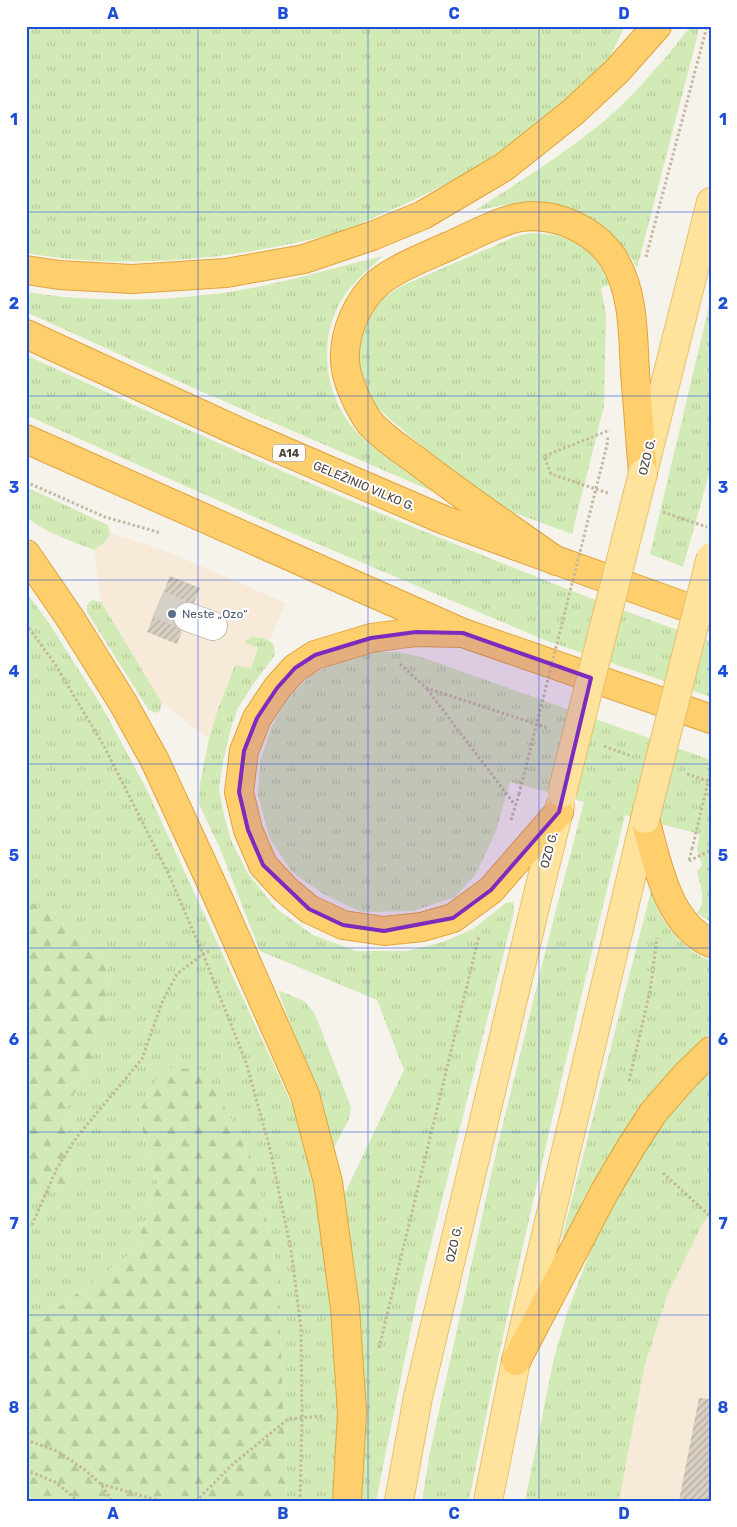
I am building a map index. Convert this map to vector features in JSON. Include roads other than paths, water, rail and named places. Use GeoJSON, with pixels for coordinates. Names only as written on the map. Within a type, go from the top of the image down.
{"type":"FeatureCollection","features":[{"type":"Feature","properties":{"kind":"highway"},"geometry":{"type":"LineString","coordinates":[[26,270],[60,275],[132,279],[226,273],[304,259],[372,236],[423,215],[504,168],[574,112],[617,71],[657,26]]}},
{"type":"Feature","properties":{"kind":"highway"},"geometry":{"type":"LineString","coordinates":[[556,561],[461,494],[383,435],[370,423],[361,410],[347,376],[344,360],[349,330],[360,304],[370,290],[381,280],[414,262],[502,223],[522,217],[549,218],[581,228],[599,242],[613,259],[626,286],[631,312],[643,473]]}},
{"type":"Feature","properties":{"kind":"highway","name":"GELEŽINIO VILKO G."},"geometry":{"type":"LineString","coordinates":[[26,334],[235,430],[444,520],[711,616]]}},
{"type":"Feature","properties":{"kind":"highway"},"geometry":{"type":"LineString","coordinates":[[26,438],[463,633],[711,719]]}},
{"type":"Feature","properties":{"kind":"highway"},"geometry":{"type":"LineString","coordinates":[[26,554],[70,618],[154,759],[215,891],[305,1095],[328,1182],[345,1308],[352,1413],[346,1501]]}},
{"type":"Feature","properties":{"kind":"highway"},"geometry":{"type":"LineString","coordinates":[[463,633],[416,632],[371,638],[315,655],[295,668],[277,688],[257,718],[244,751],[240,792],[248,830],[264,865],[285,889],[309,909],[343,925],[384,931],[422,927],[453,918],[491,890],[561,802]]}},
{"type":"Feature","properties":{"kind":"highway"},"geometry":{"type":"LineString","coordinates":[[645,819],[667,894],[680,917],[699,938],[711,943]]}},
{"type":"Feature","properties":{"kind":"highway"},"geometry":{"type":"LineString","coordinates":[[516,1361],[605,1191],[631,1147],[653,1113],[686,1075],[711,1051]]}},
{"type":"Feature","properties":{"kind":"main road","name":"OZO G."},"geometry":{"type":"LineString","coordinates":[[399,1501],[418,1397],[538,890],[711,202]]}},
{"type":"Feature","properties":{"kind":"main road"},"geometry":{"type":"LineString","coordinates":[[488,1501],[516,1361],[645,819],[711,557]]}},
{"type":"Feature","properties":{"kind":"tunnel"},"geometry":{"type":"LineString","coordinates":[[158,604],[188,617]]}},
{"type":"Feature","properties":{"kind":"place","name":"Neste „Ozo“"},"geometry":{"type":"Point","coordinates":[172,614]}}]}
